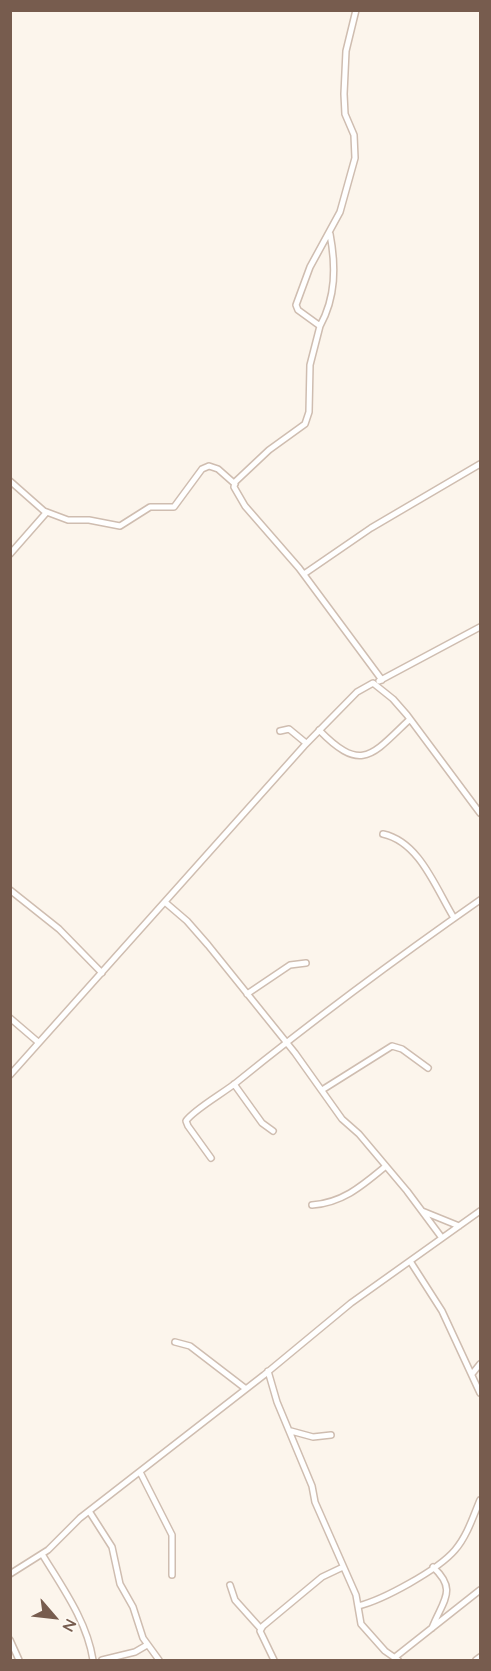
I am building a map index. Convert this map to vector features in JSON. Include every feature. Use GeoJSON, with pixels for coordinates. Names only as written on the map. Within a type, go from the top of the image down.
{"type":"FeatureCollection","features":[{"type":"Feature","properties":{"kind":"street"},"geometry":{"type":"LineString","coordinates":[[320,327],[298,310],[296,305],[310,267],[340,212],[355,158],[354,135],[345,114],[344,94],[346,51],[356,10]]}},
{"type":"Feature","properties":{"kind":"street"},"geometry":{"type":"LineString","coordinates":[[234,484],[269,450],[305,424],[309,412],[310,365],[320,327],[330,307],[333,290],[335,271],[330,234]]}},
{"type":"Feature","properties":{"kind":"street"},"geometry":{"type":"LineString","coordinates":[[304,574],[370,528],[480,464]]}},
{"type":"Feature","properties":{"kind":"street"},"geometry":{"type":"LineString","coordinates":[[10,481],[46,513],[68,520],[89,520],[120,526],[150,507],[168,508],[178,504],[202,470],[209,466],[218,469],[234,484],[245,506],[304,574],[382,680]]}},
{"type":"Feature","properties":{"kind":"street"},"geometry":{"type":"LineString","coordinates":[[10,554],[46,513]]}},
{"type":"Feature","properties":{"kind":"street"},"geometry":{"type":"LineString","coordinates":[[10,1075],[166,903],[306,743],[357,692],[480,627]]}},
{"type":"Feature","properties":{"kind":"street"},"geometry":{"type":"LineString","coordinates":[[375,684],[393,699],[410,719],[480,813]]}},
{"type":"Feature","properties":{"kind":"street"},"geometry":{"type":"LineString","coordinates":[[319,730],[343,753],[365,755],[382,746],[410,719]]}},
{"type":"Feature","properties":{"kind":"street"},"geometry":{"type":"LineString","coordinates":[[280,731],[289,729],[306,743]]}},
{"type":"Feature","properties":{"kind":"street"},"geometry":{"type":"LineString","coordinates":[[383,834],[399,838],[412,851],[454,918]]}},
{"type":"Feature","properties":{"kind":"street"},"geometry":{"type":"LineString","coordinates":[[10,890],[59,929],[102,973]]}},
{"type":"Feature","properties":{"kind":"street"},"geometry":{"type":"LineString","coordinates":[[211,1158],[186,1121],[352,990],[480,900]]}},
{"type":"Feature","properties":{"kind":"street"},"geometry":{"type":"LineString","coordinates":[[166,903],[187,921],[248,994],[342,1119],[386,1166],[442,1238]]}},
{"type":"Feature","properties":{"kind":"street"},"geometry":{"type":"LineString","coordinates":[[248,994],[290,965],[306,963]]}},
{"type":"Feature","properties":{"kind":"street"},"geometry":{"type":"LineString","coordinates":[[10,1018],[39,1042]]}},
{"type":"Feature","properties":{"kind":"street"},"geometry":{"type":"LineString","coordinates":[[322,1090],[392,1046],[402,1049],[428,1068]]}},
{"type":"Feature","properties":{"kind":"street"},"geometry":{"type":"LineString","coordinates":[[234,1084],[262,1123],[273,1131]]}},
{"type":"Feature","properties":{"kind":"street"},"geometry":{"type":"LineString","coordinates":[[312,1205],[323,1204],[353,1193],[386,1166]]}},
{"type":"Feature","properties":{"kind":"street"},"geometry":{"type":"LineString","coordinates":[[10,1574],[42,1554],[89,1511],[260,1378],[351,1303],[480,1210]]}},
{"type":"Feature","properties":{"kind":"street"},"geometry":{"type":"LineString","coordinates":[[422,1211],[459,1226]]}},
{"type":"Feature","properties":{"kind":"street"},"geometry":{"type":"LineString","coordinates":[[410,1261],[442,1311],[480,1393]]}},
{"type":"Feature","properties":{"kind":"street"},"geometry":{"type":"LineString","coordinates":[[175,1342],[190,1347],[246,1389]]}},
{"type":"Feature","properties":{"kind":"street"},"geometry":{"type":"LineString","coordinates":[[472,1374],[480,1364]]}},
{"type":"Feature","properties":{"kind":"street"},"geometry":{"type":"LineString","coordinates":[[268,1371],[271,1385],[312,1486],[315,1502],[358,1606],[361,1624],[385,1652],[397,1660],[431,1628],[480,1590]]}},
{"type":"Feature","properties":{"kind":"street"},"geometry":{"type":"LineString","coordinates":[[260,1378],[271,1385]]}},
{"type":"Feature","properties":{"kind":"street"},"geometry":{"type":"LineString","coordinates":[[291,1431],[313,1437],[331,1435]]}},
{"type":"Feature","properties":{"kind":"street"},"geometry":{"type":"LineString","coordinates":[[140,1472],[172,1534],[172,1575]]}},
{"type":"Feature","properties":{"kind":"street"},"geometry":{"type":"LineString","coordinates":[[358,1606],[382,1599],[454,1551],[465,1536],[480,1500]]}},
{"type":"Feature","properties":{"kind":"street"},"geometry":{"type":"LineString","coordinates":[[89,1511],[112,1547],[117,1576],[133,1607],[147,1645],[159,1660]]}},
{"type":"Feature","properties":{"kind":"street"},"geometry":{"type":"LineString","coordinates":[[42,1554],[73,1606],[88,1640],[93,1660]]}},
{"type":"Feature","properties":{"kind":"street"},"geometry":{"type":"LineString","coordinates":[[261,1629],[322,1577],[343,1567]]}},
{"type":"Feature","properties":{"kind":"street"},"geometry":{"type":"LineString","coordinates":[[431,1628],[447,1594],[448,1586],[446,1579],[433,1567]]}},
{"type":"Feature","properties":{"kind":"street"},"geometry":{"type":"LineString","coordinates":[[230,1585],[235,1600],[261,1629],[262,1639],[272,1660]]}},
{"type":"Feature","properties":{"kind":"street"},"geometry":{"type":"LineString","coordinates":[[10,1640],[19,1660]]}},
{"type":"Feature","properties":{"kind":"street"},"geometry":{"type":"LineString","coordinates":[[102,1660],[135,1652],[147,1645]]}},
{"type":"Feature","properties":{"kind":"street"},"geometry":{"type":"LineString","coordinates":[[476,1660],[480,1657]]}}]}
